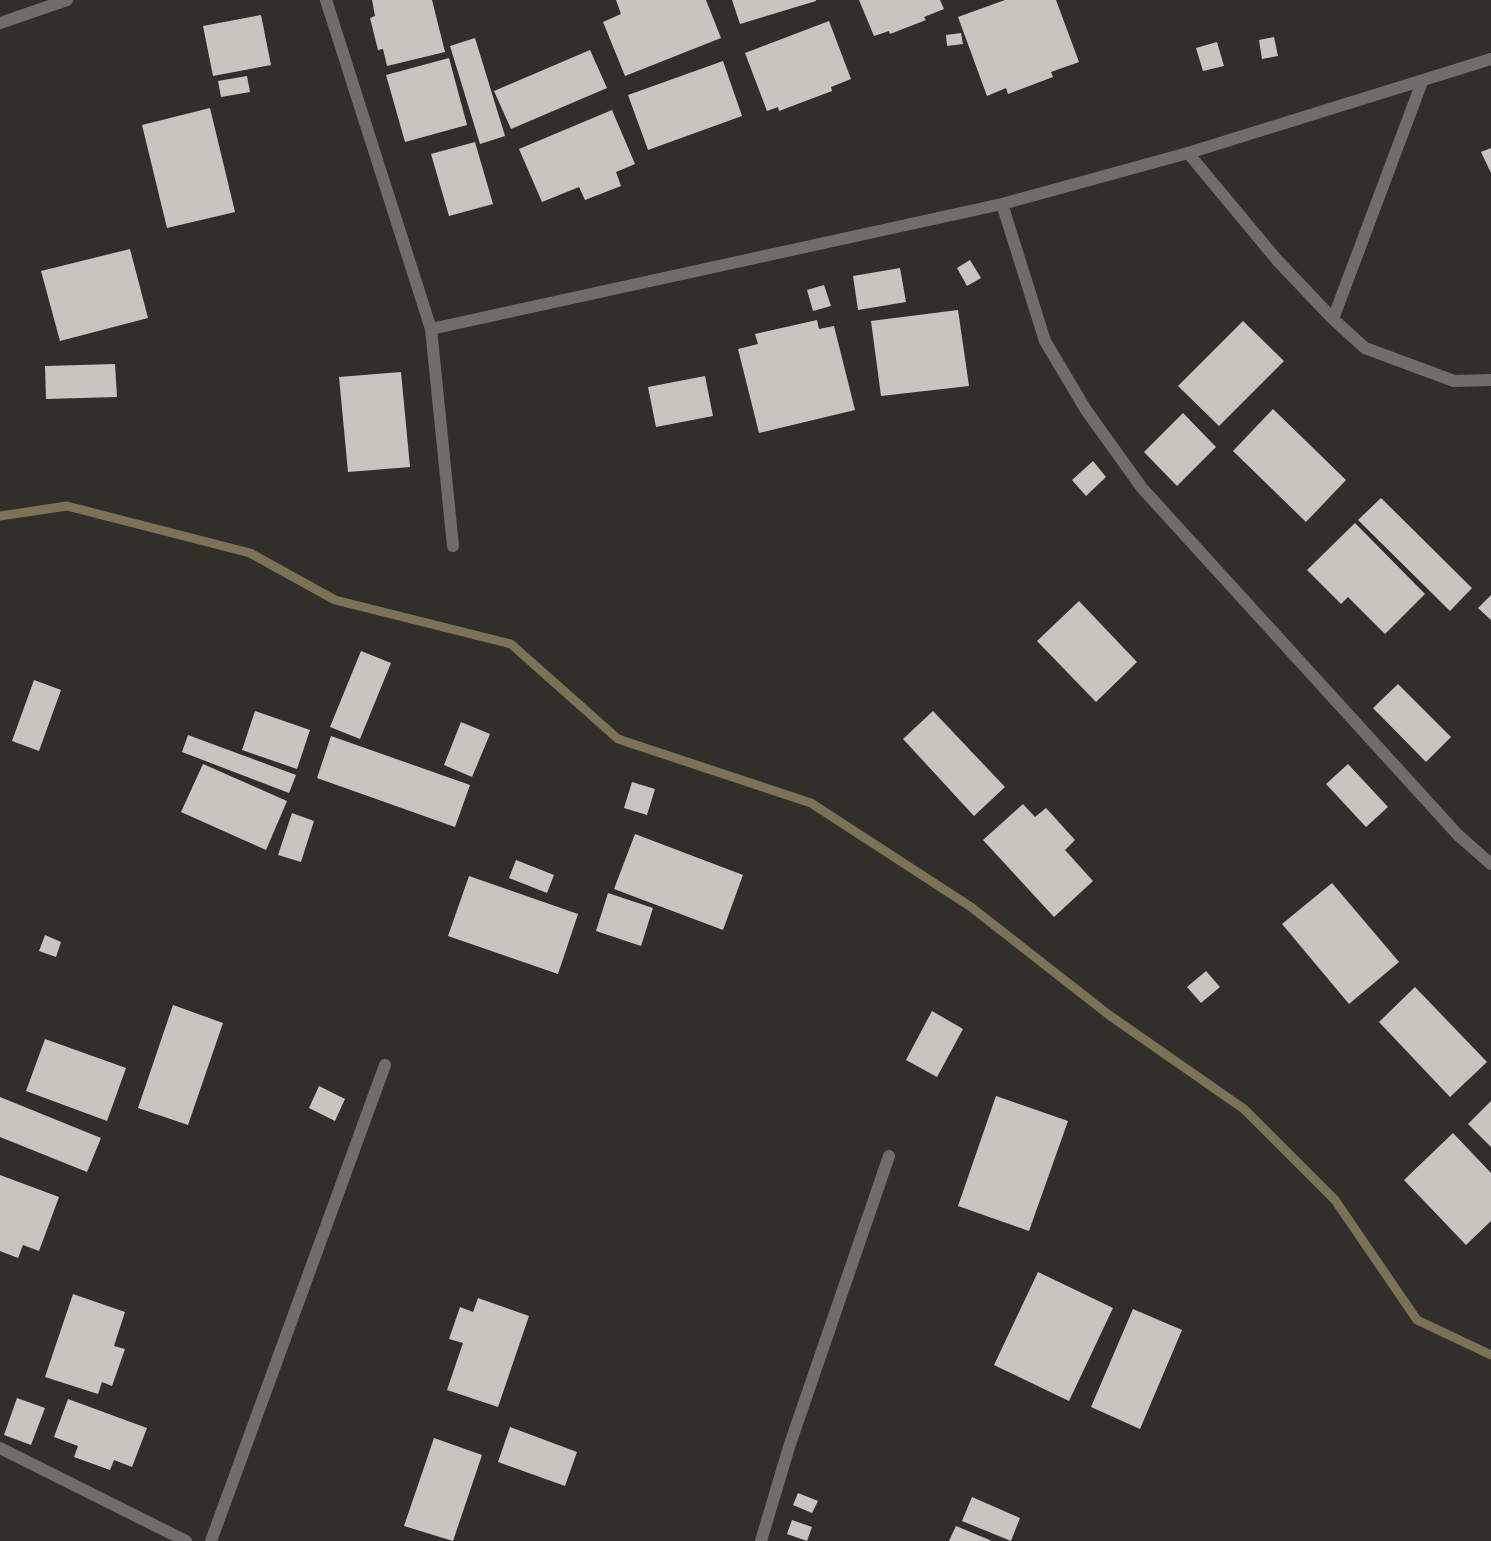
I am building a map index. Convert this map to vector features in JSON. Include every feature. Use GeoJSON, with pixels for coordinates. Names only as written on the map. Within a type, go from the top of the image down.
{"type":"FeatureCollection","features":[{"type":"Feature","properties":{"kind":"street"},"geometry":{"type":"LineString","coordinates":[[0,23],[67,0]]}},
{"type":"Feature","properties":{"kind":"street"},"geometry":{"type":"LineString","coordinates":[[326,0],[430,329],[453,546]]}},
{"type":"Feature","properties":{"kind":"street"},"geometry":{"type":"LineString","coordinates":[[430,329],[1002,204],[1188,153],[1491,59]]}},
{"type":"Feature","properties":{"kind":"street"},"geometry":{"type":"LineString","coordinates":[[1333,319],[1422,82]]}},
{"type":"Feature","properties":{"kind":"street"},"geometry":{"type":"LineString","coordinates":[[1188,153],[1277,260],[1333,319],[1365,348],[1454,381],[1491,380]]}},
{"type":"Feature","properties":{"kind":"street"},"geometry":{"type":"LineString","coordinates":[[1002,204],[1045,341],[1086,410],[1142,488],[1458,835],[1491,864]]}},
{"type":"Feature","properties":{"kind":"street"},"geometry":{"type":"LineString","coordinates":[[211,1541],[385,1065]]}},
{"type":"Feature","properties":{"kind":"street"},"geometry":{"type":"LineString","coordinates":[[761,1541],[789,1447],[889,1156]]}},
{"type":"Feature","properties":{"kind":"street"},"geometry":{"type":"LineString","coordinates":[[0,1448],[186,1541]]}},
{"type":"Feature","properties":{"kind":"building"},"geometry":{"type":"Polygon","coordinates":[[[372,0],[432,0],[445,52],[387,66],[383,49],[378,50],[370,18],[375,16],[372,0]]]}},
{"type":"Feature","properties":{"kind":"building"},"geometry":{"type":"Polygon","coordinates":[[[616,0],[706,0],[721,38],[625,76],[603,22],[621,14],[616,0]]]}},
{"type":"Feature","properties":{"kind":"building"},"geometry":{"type":"Polygon","coordinates":[[[732,0],[816,0],[816,1],[740,24],[732,0]]]}},
{"type":"Feature","properties":{"kind":"building"},"geometry":{"type":"Polygon","coordinates":[[[859,0],[940,0],[944,9],[924,17],[926,20],[890,34],[889,31],[874,36],[859,0]]]}},
{"type":"Feature","properties":{"kind":"building"},"geometry":{"type":"Polygon","coordinates":[[[1005,0],[1056,0],[1079,62],[1051,72],[1053,77],[1008,94],[1006,88],[987,96],[958,17],[1005,0]]]}},
{"type":"Feature","properties":{"kind":"building"},"geometry":{"type":"Polygon","coordinates":[[[261,15],[271,65],[213,76],[203,26],[261,15]]]}},
{"type":"Feature","properties":{"kind":"building"},"geometry":{"type":"Polygon","coordinates":[[[829,21],[851,79],[831,87],[832,91],[779,111],[778,107],[767,111],[745,53],[829,21]]]}},
{"type":"Feature","properties":{"kind":"building"},"geometry":{"type":"Polygon","coordinates":[[[961,33],[963,44],[947,46],[946,35],[961,33]]]}},
{"type":"Feature","properties":{"kind":"building"},"geometry":{"type":"Polygon","coordinates":[[[1274,37],[1278,56],[1262,59],[1259,40],[1274,37]]]}},
{"type":"Feature","properties":{"kind":"building"},"geometry":{"type":"Polygon","coordinates":[[[475,38],[505,136],[480,144],[450,46],[475,38]]]}},
{"type":"Feature","properties":{"kind":"building"},"geometry":{"type":"Polygon","coordinates":[[[1217,42],[1224,66],[1203,71],[1196,48],[1217,42]]]}},
{"type":"Feature","properties":{"kind":"building"},"geometry":{"type":"Polygon","coordinates":[[[590,50],[607,88],[511,129],[494,91],[590,50]]]}},
{"type":"Feature","properties":{"kind":"building"},"geometry":{"type":"Polygon","coordinates":[[[449,58],[467,125],[405,142],[386,75],[449,58]]]}},
{"type":"Feature","properties":{"kind":"building"},"geometry":{"type":"Polygon","coordinates":[[[723,61],[742,116],[648,150],[628,95],[723,61]]]}},
{"type":"Feature","properties":{"kind":"building"},"geometry":{"type":"Polygon","coordinates":[[[247,76],[250,92],[221,97],[218,81],[247,76]]]}},
{"type":"Feature","properties":{"kind":"building"},"geometry":{"type":"Polygon","coordinates":[[[210,108],[235,212],[167,228],[142,125],[210,108]]]}},
{"type":"Feature","properties":{"kind":"building"},"geometry":{"type":"Polygon","coordinates":[[[612,110],[635,164],[616,172],[621,186],[585,200],[579,187],[542,202],[519,149],[612,110]]]}},
{"type":"Feature","properties":{"kind":"building"},"geometry":{"type":"Polygon","coordinates":[[[475,142],[493,204],[449,216],[431,154],[475,142]]]}},
{"type":"Feature","properties":{"kind":"building"},"geometry":{"type":"Polygon","coordinates":[[[1491,148],[1491,173],[1481,152],[1491,148]]]}},
{"type":"Feature","properties":{"kind":"building"},"geometry":{"type":"Polygon","coordinates":[[[130,249],[148,318],[60,341],[41,271],[130,249]]]}},
{"type":"Feature","properties":{"kind":"building"},"geometry":{"type":"Polygon","coordinates":[[[970,260],[981,278],[967,286],[957,268],[970,260]]]}},
{"type":"Feature","properties":{"kind":"building"},"geometry":{"type":"Polygon","coordinates":[[[900,268],[906,302],[858,310],[853,276],[900,268]]]}},
{"type":"Feature","properties":{"kind":"building"},"geometry":{"type":"Polygon","coordinates":[[[824,285],[831,306],[813,311],[807,290],[824,285]]]}},
{"type":"Feature","properties":{"kind":"building"},"geometry":{"type":"Polygon","coordinates":[[[958,310],[969,386],[881,396],[871,321],[958,310]]]}},
{"type":"Feature","properties":{"kind":"building"},"geometry":{"type":"Polygon","coordinates":[[[817,320],[819,329],[834,326],[855,410],[759,433],[738,349],[758,344],[755,334],[817,320]]]}},
{"type":"Feature","properties":{"kind":"building"},"geometry":{"type":"Polygon","coordinates":[[[1243,321],[1284,361],[1219,426],[1178,386],[1243,321]]]}},
{"type":"Feature","properties":{"kind":"building"},"geometry":{"type":"Polygon","coordinates":[[[115,364],[117,397],[46,399],[45,366],[115,364]]]}},
{"type":"Feature","properties":{"kind":"building"},"geometry":{"type":"Polygon","coordinates":[[[401,372],[410,467],[348,472],[339,377],[401,372]]]}},
{"type":"Feature","properties":{"kind":"building"},"geometry":{"type":"Polygon","coordinates":[[[705,376],[713,416],[656,427],[648,387],[705,376]]]}},
{"type":"Feature","properties":{"kind":"building"},"geometry":{"type":"Polygon","coordinates":[[[1273,409],[1346,480],[1306,522],[1233,451],[1273,409]]]}},
{"type":"Feature","properties":{"kind":"building"},"geometry":{"type":"Polygon","coordinates":[[[1183,413],[1216,447],[1177,486],[1144,452],[1183,413]]]}},
{"type":"Feature","properties":{"kind":"building"},"geometry":{"type":"Polygon","coordinates":[[[1093,461],[1106,477],[1086,496],[1072,480],[1093,461]]]}},
{"type":"Feature","properties":{"kind":"building"},"geometry":{"type":"Polygon","coordinates":[[[1381,498],[1472,588],[1450,611],[1358,520],[1381,498]]]}},
{"type":"Feature","properties":{"kind":"building"},"geometry":{"type":"Polygon","coordinates":[[[1355,523],[1425,594],[1385,634],[1348,597],[1341,604],[1307,570],[1355,523]]]}},
{"type":"Feature","properties":{"kind":"building"},"geometry":{"type":"Polygon","coordinates":[[[1491,595],[1491,620],[1478,608],[1491,595]]]}},
{"type":"Feature","properties":{"kind":"building"},"geometry":{"type":"Polygon","coordinates":[[[1079,601],[1137,662],[1096,702],[1037,641],[1079,601]]]}},
{"type":"Feature","properties":{"kind":"building"},"geometry":{"type":"Polygon","coordinates":[[[361,651],[391,663],[360,739],[330,727],[361,651]]]}},
{"type":"Feature","properties":{"kind":"building"},"geometry":{"type":"Polygon","coordinates":[[[34,680],[61,690],[39,751],[12,741],[34,680]]]}},
{"type":"Feature","properties":{"kind":"building"},"geometry":{"type":"Polygon","coordinates":[[[1398,684],[1451,737],[1426,762],[1373,708],[1398,684]]]}},
{"type":"Feature","properties":{"kind":"building"},"geometry":{"type":"Polygon","coordinates":[[[255,711],[310,730],[297,769],[242,750],[255,711]]]}},
{"type":"Feature","properties":{"kind":"building"},"geometry":{"type":"Polygon","coordinates":[[[933,711],[1005,787],[974,816],[903,739],[933,711]]]}},
{"type":"Feature","properties":{"kind":"building"},"geometry":{"type":"Polygon","coordinates":[[[461,722],[490,734],[472,777],[444,765],[461,722]]]}},
{"type":"Feature","properties":{"kind":"building"},"geometry":{"type":"Polygon","coordinates":[[[188,735],[296,775],[289,793],[182,752],[188,735]]]}},
{"type":"Feature","properties":{"kind":"building"},"geometry":{"type":"Polygon","coordinates":[[[331,736],[470,785],[455,827],[317,778],[331,736]]]}},
{"type":"Feature","properties":{"kind":"building"},"geometry":{"type":"Polygon","coordinates":[[[203,764],[287,801],[266,850],[181,812],[203,764]]]}},
{"type":"Feature","properties":{"kind":"building"},"geometry":{"type":"Polygon","coordinates":[[[1348,764],[1388,807],[1366,827],[1326,784],[1348,764]]]}},
{"type":"Feature","properties":{"kind":"building"},"geometry":{"type":"Polygon","coordinates":[[[632,782],[655,789],[647,815],[624,808],[632,782]]]}},
{"type":"Feature","properties":{"kind":"building"},"geometry":{"type":"Polygon","coordinates":[[[1023,804],[1035,817],[1046,808],[1075,840],[1065,850],[1093,881],[1054,917],[983,840],[1023,804]]]}},
{"type":"Feature","properties":{"kind":"building"},"geometry":{"type":"Polygon","coordinates":[[[292,813],[314,821],[301,862],[278,855],[292,813]]]}},
{"type":"Feature","properties":{"kind":"building"},"geometry":{"type":"Polygon","coordinates":[[[635,834],[743,875],[723,930],[614,889],[635,834]]]}},
{"type":"Feature","properties":{"kind":"building"},"geometry":{"type":"Polygon","coordinates":[[[516,860],[554,875],[547,893],[509,878],[516,860]]]}},
{"type":"Feature","properties":{"kind":"building"},"geometry":{"type":"Polygon","coordinates":[[[469,876],[578,914],[558,974],[448,936],[469,876]]]}},
{"type":"Feature","properties":{"kind":"building"},"geometry":{"type":"Polygon","coordinates":[[[1332,883],[1399,962],[1349,1004],[1282,924],[1332,883]]]}},
{"type":"Feature","properties":{"kind":"building"},"geometry":{"type":"Polygon","coordinates":[[[608,893],[653,908],[641,946],[596,931],[608,893]]]}},
{"type":"Feature","properties":{"kind":"building"},"geometry":{"type":"Polygon","coordinates":[[[45,935],[61,942],[56,957],[39,951],[45,935]]]}},
{"type":"Feature","properties":{"kind":"building"},"geometry":{"type":"Polygon","coordinates":[[[1206,971],[1220,987],[1201,1003],[1187,987],[1206,971]]]}},
{"type":"Feature","properties":{"kind":"building"},"geometry":{"type":"Polygon","coordinates":[[[1415,987],[1487,1062],[1450,1097],[1379,1022],[1415,987]]]}},
{"type":"Feature","properties":{"kind":"building"},"geometry":{"type":"Polygon","coordinates":[[[173,1005],[223,1023],[188,1125],[138,1108],[173,1005]]]}},
{"type":"Feature","properties":{"kind":"building"},"geometry":{"type":"Polygon","coordinates":[[[932,1011],[963,1029],[937,1077],[906,1060],[932,1011]]]}},
{"type":"Feature","properties":{"kind":"building"},"geometry":{"type":"Polygon","coordinates":[[[45,1039],[126,1068],[107,1121],[26,1091],[45,1039]]]}},
{"type":"Feature","properties":{"kind":"building"},"geometry":{"type":"Polygon","coordinates":[[[319,1086],[345,1099],[335,1121],[309,1108],[319,1086]]]}},
{"type":"Feature","properties":{"kind":"building"},"geometry":{"type":"Polygon","coordinates":[[[996,1096],[1068,1121],[1029,1231],[958,1206],[996,1096]]]}},
{"type":"Feature","properties":{"kind":"building"},"geometry":{"type":"Polygon","coordinates":[[[0,1097],[101,1138],[87,1172],[0,1137],[0,1097]]]}},
{"type":"Feature","properties":{"kind":"building"},"geometry":{"type":"Polygon","coordinates":[[[1491,1101],[1491,1147],[1468,1124],[1491,1101]]]}},
{"type":"Feature","properties":{"kind":"building"},"geometry":{"type":"Polygon","coordinates":[[[1453,1133],[1491,1173],[1491,1221],[1466,1245],[1404,1180],[1453,1133]]]}},
{"type":"Feature","properties":{"kind":"building"},"geometry":{"type":"Polygon","coordinates":[[[0,1175],[59,1197],[39,1251],[23,1245],[18,1258],[0,1251],[0,1175]]]}},
{"type":"Feature","properties":{"kind":"building"},"geometry":{"type":"Polygon","coordinates":[[[1038,1272],[1113,1308],[1069,1401],[994,1365],[1038,1272]]]}},
{"type":"Feature","properties":{"kind":"building"},"geometry":{"type":"Polygon","coordinates":[[[73,1294],[125,1312],[114,1346],[125,1349],[112,1386],[102,1382],[98,1394],[45,1377],[73,1294]]]}},
{"type":"Feature","properties":{"kind":"building"},"geometry":{"type":"Polygon","coordinates":[[[478,1298],[529,1316],[498,1407],[447,1390],[463,1343],[449,1339],[460,1307],[473,1312],[478,1298]]]}},
{"type":"Feature","properties":{"kind":"building"},"geometry":{"type":"Polygon","coordinates":[[[1133,1309],[1182,1330],[1140,1429],[1091,1407],[1133,1309]]]}},
{"type":"Feature","properties":{"kind":"building"},"geometry":{"type":"Polygon","coordinates":[[[17,1398],[45,1408],[31,1445],[4,1435],[17,1398]]]}},
{"type":"Feature","properties":{"kind":"building"},"geometry":{"type":"Polygon","coordinates":[[[68,1399],[147,1428],[132,1467],[114,1460],[110,1470],[74,1457],[78,1446],[54,1437],[68,1399]]]}},
{"type":"Feature","properties":{"kind":"building"},"geometry":{"type":"Polygon","coordinates":[[[510,1427],[577,1452],[565,1486],[498,1462],[510,1427]]]}},
{"type":"Feature","properties":{"kind":"building"},"geometry":{"type":"Polygon","coordinates":[[[434,1438],[482,1455],[453,1541],[404,1526],[434,1438]]]}},
{"type":"Feature","properties":{"kind":"building"},"geometry":{"type":"Polygon","coordinates":[[[798,1493],[818,1501],[812,1513],[793,1505],[798,1493]]]}},
{"type":"Feature","properties":{"kind":"building"},"geometry":{"type":"Polygon","coordinates":[[[972,1497],[1020,1518],[1011,1541],[962,1521],[972,1497]]]}},
{"type":"Feature","properties":{"kind":"building"},"geometry":{"type":"Polygon","coordinates":[[[792,1520],[812,1527],[807,1541],[787,1534],[792,1520]]]}},
{"type":"Feature","properties":{"kind":"building"},"geometry":{"type":"Polygon","coordinates":[[[956,1526],[992,1541],[949,1541],[956,1526]]]}},
{"type":"Feature","properties":{"kind":"waterway"},"geometry":{"type":"LineString","coordinates":[[0,516],[67,506],[250,553],[335,600],[511,644],[618,739],[811,803],[971,907],[1109,1015],[1244,1109],[1335,1200],[1417,1320],[1491,1355]]}}]}
